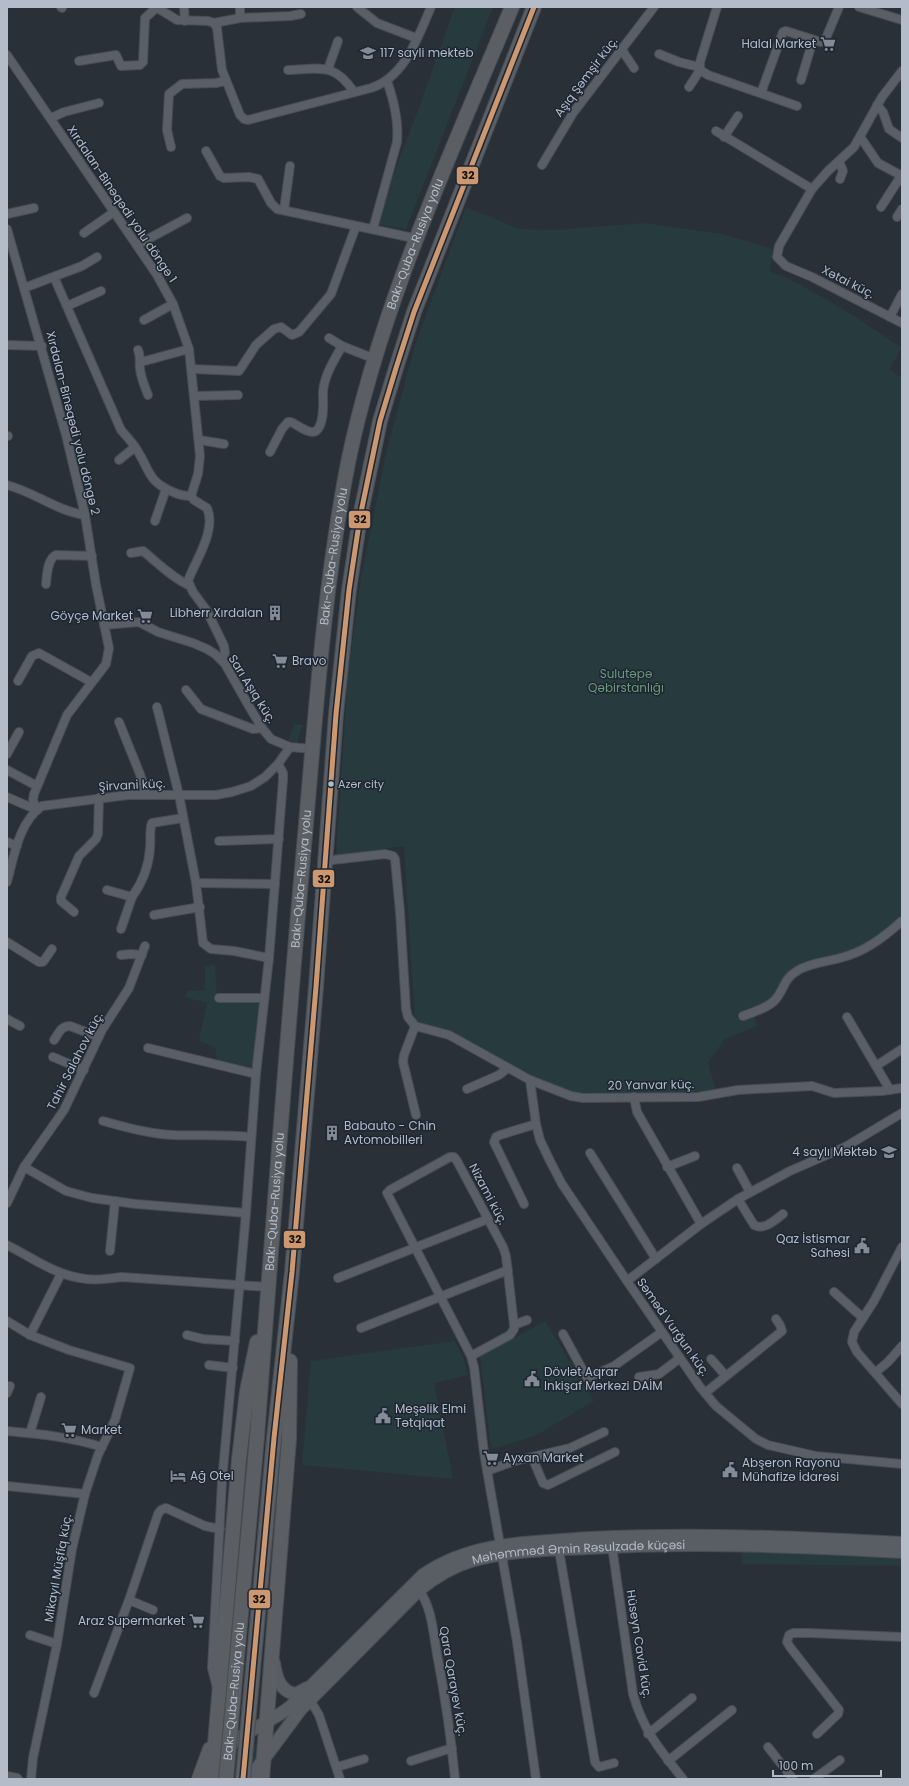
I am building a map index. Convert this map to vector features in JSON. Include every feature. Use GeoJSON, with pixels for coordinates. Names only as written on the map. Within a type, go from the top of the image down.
{"type":"FeatureCollection","features":[{"type":"Feature","properties":{"kind":"highway","name":"Bakı-Quba-Rusiya yolu"},"geometry":{"type":"LineString","coordinates":[[226,1779],[257,1437],[268,1287],[322,646],[348,463],[375,359],[418,238],[512,7]]}},
{"type":"Feature","properties":{"kind":"highway","name":"Bakı-Quba-Rusiya yolu"},"geometry":{"type":"LineString","coordinates":[[243,1779],[274,1438],[290,1290],[316,987],[324,861],[336,714],[349,590],[369,468],[380,421],[414,312],[534,7]]}},
{"type":"Feature","properties":{"kind":"highway"},"geometry":{"type":"LineString","coordinates":[[211,1776],[220,1696],[239,1459],[250,1373],[268,1287]]}},
{"type":"Feature","properties":{"kind":"highway"},"geometry":{"type":"LineString","coordinates":[[262,1779],[289,1431],[290,1290]]}},
{"type":"Feature","properties":{"kind":"highway"},"geometry":{"type":"LineString","coordinates":[[199,1779],[217,1722]]}},
{"type":"Feature","properties":{"kind":"main road","name":"Məhəmməd Əmin Rəsulzadə küçəsi"},"geometry":{"type":"LineString","coordinates":[[249,1779],[292,1719],[419,1590],[447,1570],[470,1561],[501,1550],[558,1540],[640,1536],[735,1536],[902,1543]]}},
{"type":"Feature","properties":{"kind":"main road","name":"Məhəmməd Əmin Rəsulzadə küçəsi"},"geometry":{"type":"LineString","coordinates":[[313,1684],[423,1575],[458,1556],[478,1550],[559,1550],[668,1544],[735,1545],[902,1552]]}},
{"type":"Feature","properties":{"kind":"main road"},"geometry":{"type":"LineString","coordinates":[[272,1650],[277,1679],[284,1688],[291,1693],[296,1694],[313,1684]]}},
{"type":"Feature","properties":{"kind":"main road"},"geometry":{"type":"LineString","coordinates":[[211,1776],[227,1749],[237,1740],[283,1713],[313,1684]]}},
{"type":"Feature","properties":{"kind":"main road"},"geometry":{"type":"LineString","coordinates":[[237,1740],[246,1736],[258,1738],[264,1745],[264,1759]]}},
{"type":"Feature","properties":{"kind":"street"},"geometry":{"type":"LineString","coordinates":[[79,61],[116,56],[121,66],[140,65],[143,62],[145,18],[156,7],[172,18],[185,21],[208,21],[214,23],[240,18],[276,15],[290,16],[301,14]]}},
{"type":"Feature","properties":{"kind":"street"},"geometry":{"type":"LineString","coordinates":[[184,7],[185,21]]}},
{"type":"Feature","properties":{"kind":"street"},"geometry":{"type":"LineString","coordinates":[[240,7],[240,18]]}},
{"type":"Feature","properties":{"kind":"street"},"geometry":{"type":"LineString","coordinates":[[357,7],[377,23],[416,38]]}},
{"type":"Feature","properties":{"kind":"street"},"geometry":{"type":"LineString","coordinates":[[214,23],[217,28],[222,70],[240,115],[244,119],[248,120],[380,85],[387,81],[402,66],[431,7]]}},
{"type":"Feature","properties":{"kind":"street","name":"Aşıq Şəmşir küç."},"geometry":{"type":"LineString","coordinates":[[542,165],[573,113],[654,7]]}},
{"type":"Feature","properties":{"kind":"street"},"geometry":{"type":"LineString","coordinates":[[689,87],[700,68],[717,7]]}},
{"type":"Feature","properties":{"kind":"street"},"geometry":{"type":"LineString","coordinates":[[761,93],[783,32],[786,31],[820,42],[826,38],[839,7]]}},
{"type":"Feature","properties":{"kind":"street"},"geometry":{"type":"LineString","coordinates":[[859,7],[902,20]]}},
{"type":"Feature","properties":{"kind":"street"},"geometry":{"type":"LineString","coordinates":[[801,80],[813,40]]}},
{"type":"Feature","properties":{"kind":"street"},"geometry":{"type":"LineString","coordinates":[[328,69],[338,41]]}},
{"type":"Feature","properties":{"kind":"street"},"geometry":{"type":"LineString","coordinates":[[622,50],[634,68]]}},
{"type":"Feature","properties":{"kind":"street"},"geometry":{"type":"LineString","coordinates":[[659,54],[700,68],[708,75],[797,106]]}},
{"type":"Feature","properties":{"kind":"street","name":"Xırdalan-Binəqədi yolu döngə 1"},"geometry":{"type":"LineString","coordinates":[[7,56],[137,245],[157,275],[173,304],[190,349],[195,396],[200,462],[191,496]]}},
{"type":"Feature","properties":{"kind":"street"},"geometry":{"type":"LineString","coordinates":[[288,70],[328,69],[342,76],[354,92]]}},
{"type":"Feature","properties":{"kind":"street"},"geometry":{"type":"LineString","coordinates":[[716,131],[812,189],[828,171],[854,148],[861,138],[877,105],[887,89],[902,71]]}},
{"type":"Feature","properties":{"kind":"street"},"geometry":{"type":"LineString","coordinates":[[170,146],[167,130],[169,94],[182,84],[216,83],[226,81]]}},
{"type":"Feature","properties":{"kind":"street"},"geometry":{"type":"LineString","coordinates":[[373,228],[398,137],[396,110],[387,81]]}},
{"type":"Feature","properties":{"kind":"street"},"geometry":{"type":"LineString","coordinates":[[51,118],[64,112],[99,103]]}},
{"type":"Feature","properties":{"kind":"street"},"geometry":{"type":"LineString","coordinates":[[877,105],[883,112],[889,129],[902,138]]}},
{"type":"Feature","properties":{"kind":"street"},"geometry":{"type":"LineString","coordinates":[[724,136],[738,116]]}},
{"type":"Feature","properties":{"kind":"street"},"geometry":{"type":"LineString","coordinates":[[861,138],[878,163],[902,176],[882,207]]}},
{"type":"Feature","properties":{"kind":"street"},"geometry":{"type":"LineString","coordinates":[[206,151],[220,176],[224,178],[249,177],[258,179],[271,203],[277,209],[418,238]]}},
{"type":"Feature","properties":{"kind":"street"},"geometry":{"type":"LineString","coordinates":[[839,161],[843,171],[840,179]]}},
{"type":"Feature","properties":{"kind":"street"},"geometry":{"type":"LineString","coordinates":[[284,210],[290,166]]}},
{"type":"Feature","properties":{"kind":"street","name":"Xətai küç."},"geometry":{"type":"LineString","coordinates":[[812,189],[779,246],[777,257],[782,264],[902,323]]}},
{"type":"Feature","properties":{"kind":"street"},"geometry":{"type":"LineString","coordinates":[[7,214],[34,208]]}},
{"type":"Feature","properties":{"kind":"street"},"geometry":{"type":"LineString","coordinates":[[897,217],[902,209]]}},
{"type":"Feature","properties":{"kind":"street"},"geometry":{"type":"LineString","coordinates":[[84,234],[114,212]]}},
{"type":"Feature","properties":{"kind":"street"},"geometry":{"type":"LineString","coordinates":[[137,245],[187,218]]}},
{"type":"Feature","properties":{"kind":"street"},"geometry":{"type":"LineString","coordinates":[[192,369],[239,371],[256,345],[274,329],[280,327],[292,335],[299,332],[331,294],[356,226]]}},
{"type":"Feature","properties":{"kind":"street","name":"Xırdalan-Binəqədi yolu döngə 2"},"geometry":{"type":"LineString","coordinates":[[7,229],[8,241],[42,346],[66,435],[85,515],[109,648],[108,659],[67,715],[33,798],[37,810]]}},
{"type":"Feature","properties":{"kind":"street"},"geometry":{"type":"LineString","coordinates":[[24,288],[82,266],[97,257]]}},
{"type":"Feature","properties":{"kind":"street"},"geometry":{"type":"LineString","coordinates":[[54,277],[118,424],[135,447],[151,478],[166,489],[183,496],[191,496],[194,500],[207,508],[210,519],[203,548],[188,581],[207,611],[224,646],[224,653],[221,659]]}},
{"type":"Feature","properties":{"kind":"street"},"geometry":{"type":"LineString","coordinates":[[67,306],[101,292]]}},
{"type":"Feature","properties":{"kind":"street"},"geometry":{"type":"LineString","coordinates":[[890,317],[902,294]]}},
{"type":"Feature","properties":{"kind":"street"},"geometry":{"type":"LineString","coordinates":[[144,320],[173,304]]}},
{"type":"Feature","properties":{"kind":"street"},"geometry":{"type":"LineString","coordinates":[[329,338],[342,346],[375,359]]}},
{"type":"Feature","properties":{"kind":"street"},"geometry":{"type":"LineString","coordinates":[[7,345],[42,346]]}},
{"type":"Feature","properties":{"kind":"street"},"geometry":{"type":"LineString","coordinates":[[270,452],[282,429],[288,422],[311,432],[316,432],[324,409],[323,390],[326,380],[342,346]]}},
{"type":"Feature","properties":{"kind":"street"},"geometry":{"type":"LineString","coordinates":[[141,362],[190,349]]}},
{"type":"Feature","properties":{"kind":"street"},"geometry":{"type":"LineString","coordinates":[[138,350],[141,362],[139,367],[140,372],[148,395]]}},
{"type":"Feature","properties":{"kind":"street"},"geometry":{"type":"LineString","coordinates":[[195,396],[238,395]]}},
{"type":"Feature","properties":{"kind":"street"},"geometry":{"type":"LineString","coordinates":[[199,440],[224,444]]}},
{"type":"Feature","properties":{"kind":"street"},"geometry":{"type":"LineString","coordinates":[[119,460],[135,447]]}},
{"type":"Feature","properties":{"kind":"street"},"geometry":{"type":"LineString","coordinates":[[7,485],[20,489],[72,513],[85,515]]}},
{"type":"Feature","properties":{"kind":"street"},"geometry":{"type":"LineString","coordinates":[[155,521],[166,489]]}},
{"type":"Feature","properties":{"kind":"street"},"geometry":{"type":"LineString","coordinates":[[130,552],[142,550],[157,561],[163,570],[190,586]]}},
{"type":"Feature","properties":{"kind":"street"},"geometry":{"type":"LineString","coordinates":[[46,584],[52,557],[56,555],[92,556]]}},
{"type":"Feature","properties":{"kind":"street","name":"Sarı Aşıq küç."},"geometry":{"type":"LineString","coordinates":[[104,625],[136,622],[143,623],[158,632],[207,649],[221,659],[262,728],[272,739],[290,746],[313,749]]}},
{"type":"Feature","properties":{"kind":"street"},"geometry":{"type":"LineString","coordinates":[[18,681],[32,656],[39,653],[91,682]]}},
{"type":"Feature","properties":{"kind":"street"},"geometry":{"type":"LineString","coordinates":[[186,690],[201,709],[253,729],[262,728]]}},
{"type":"Feature","properties":{"kind":"street"},"geometry":{"type":"LineString","coordinates":[[157,707],[179,795],[200,907],[202,938],[206,947],[269,958]]}},
{"type":"Feature","properties":{"kind":"street"},"geometry":{"type":"LineString","coordinates":[[119,722],[140,774],[146,794]]}},
{"type":"Feature","properties":{"kind":"street"},"geometry":{"type":"LineString","coordinates":[[7,754],[19,732]]}},
{"type":"Feature","properties":{"kind":"street","name":"Şirvani küç."},"geometry":{"type":"LineString","coordinates":[[37,810],[48,804],[99,798],[146,794],[216,795],[244,788],[259,782],[278,764],[290,746]]}},
{"type":"Feature","properties":{"kind":"street"},"geometry":{"type":"LineString","coordinates":[[220,1696],[213,1676],[212,1668],[222,1482],[246,1213],[256,1074],[269,958],[279,839],[283,773],[278,764]]}},
{"type":"Feature","properties":{"kind":"street"},"geometry":{"type":"LineString","coordinates":[[7,770],[37,786]]}},
{"type":"Feature","properties":{"kind":"street"},"geometry":{"type":"LineString","coordinates":[[7,797],[37,810],[23,830],[7,882]]}},
{"type":"Feature","properties":{"kind":"street"},"geometry":{"type":"LineString","coordinates":[[74,912],[63,904],[61,897],[79,856],[96,839],[98,834],[99,798]]}},
{"type":"Feature","properties":{"kind":"street"},"geometry":{"type":"LineString","coordinates":[[121,929],[132,898],[141,882],[146,867],[150,852],[152,823],[183,818]]}},
{"type":"Feature","properties":{"kind":"street"},"geometry":{"type":"LineString","coordinates":[[220,841],[279,839]]}},
{"type":"Feature","properties":{"kind":"street"},"geometry":{"type":"LineString","coordinates":[[7,842],[17,846]]}},
{"type":"Feature","properties":{"kind":"street"},"geometry":{"type":"LineString","coordinates":[[324,861],[385,854],[393,856],[396,864],[406,1009],[411,1022],[415,1026],[404,1055],[403,1062],[416,1115]]}},
{"type":"Feature","properties":{"kind":"street"},"geometry":{"type":"LineString","coordinates":[[196,884],[275,884]]}},
{"type":"Feature","properties":{"kind":"street"},"geometry":{"type":"LineString","coordinates":[[106,890],[132,898]]}},
{"type":"Feature","properties":{"kind":"street"},"geometry":{"type":"LineString","coordinates":[[154,915],[200,907]]}},
{"type":"Feature","properties":{"kind":"street"},"geometry":{"type":"LineString","coordinates":[[743,1016],[774,1001],[785,981],[796,971],[810,965],[841,958],[862,951],[888,934],[902,921]]}},
{"type":"Feature","properties":{"kind":"street"},"geometry":{"type":"LineString","coordinates":[[7,942],[39,962],[43,962],[52,949]]}},
{"type":"Feature","properties":{"kind":"street","name":"Tahir Salahov küç."},"geometry":{"type":"LineString","coordinates":[[7,1203],[24,1167],[64,1110],[84,1070],[98,1037],[129,988],[145,946]]}},
{"type":"Feature","properties":{"kind":"street"},"geometry":{"type":"LineString","coordinates":[[120,955],[142,955]]}},
{"type":"Feature","properties":{"kind":"street"},"geometry":{"type":"LineString","coordinates":[[219,998],[264,998]]}},
{"type":"Feature","properties":{"kind":"street"},"geometry":{"type":"LineString","coordinates":[[847,1017],[890,1090]]}},
{"type":"Feature","properties":{"kind":"street"},"geometry":{"type":"LineString","coordinates":[[7,1019],[20,1026]]}},
{"type":"Feature","properties":{"kind":"street"},"geometry":{"type":"LineString","coordinates":[[54,1040],[65,1026],[70,1026],[98,1037]]}},
{"type":"Feature","properties":{"kind":"street","name":"20 Yanvar küç."},"geometry":{"type":"LineString","coordinates":[[415,1026],[436,1031],[460,1040],[530,1080],[576,1098],[698,1097],[738,1090],[812,1086],[834,1093],[902,1088]]}},
{"type":"Feature","properties":{"kind":"street"},"geometry":{"type":"LineString","coordinates":[[148,1048],[256,1074]]}},
{"type":"Feature","properties":{"kind":"street"},"geometry":{"type":"LineString","coordinates":[[876,1066],[902,1049]]}},
{"type":"Feature","properties":{"kind":"street"},"geometry":{"type":"LineString","coordinates":[[53,1057],[84,1070]]}},
{"type":"Feature","properties":{"kind":"street"},"geometry":{"type":"LineString","coordinates":[[467,1089],[499,1075],[508,1068]]}},
{"type":"Feature","properties":{"kind":"street","name":"Səməd Vurğun küç."},"geometry":{"type":"LineString","coordinates":[[530,1080],[536,1124],[544,1150],[562,1184],[626,1281],[705,1393],[716,1406],[756,1439],[768,1446],[816,1456],[902,1464]]}},
{"type":"Feature","properties":{"kind":"street"},"geometry":{"type":"LineString","coordinates":[[634,1097],[638,1112],[667,1167],[701,1224]]}},
{"type":"Feature","properties":{"kind":"street"},"geometry":{"type":"LineString","coordinates":[[626,1281],[701,1224],[738,1199],[790,1171],[845,1147],[902,1113]]}},
{"type":"Feature","properties":{"kind":"street"},"geometry":{"type":"LineString","coordinates":[[103,1121],[138,1130],[172,1135],[226,1134],[251,1137]]}},
{"type":"Feature","properties":{"kind":"street"},"geometry":{"type":"LineString","coordinates":[[524,1204],[494,1142],[496,1137],[500,1135],[536,1124]]}},
{"type":"Feature","properties":{"kind":"street"},"geometry":{"type":"LineString","coordinates":[[590,1153],[656,1259]]}},
{"type":"Feature","properties":{"kind":"street"},"geometry":{"type":"LineString","coordinates":[[667,1167],[695,1156]]}},
{"type":"Feature","properties":{"kind":"street","name":"Nizami küç."},"geometry":{"type":"LineString","coordinates":[[514,1325],[508,1270],[503,1247],[454,1157],[450,1157],[390,1190],[387,1194],[471,1356],[474,1367],[486,1471],[517,1642],[536,1779]]}},
{"type":"Feature","properties":{"kind":"street"},"geometry":{"type":"LineString","coordinates":[[24,1167],[66,1191],[92,1198],[246,1213]]}},
{"type":"Feature","properties":{"kind":"street"},"geometry":{"type":"LineString","coordinates":[[737,1168],[750,1192]]}},
{"type":"Feature","properties":{"kind":"street"},"geometry":{"type":"LineString","coordinates":[[738,1199],[754,1225],[758,1228],[763,1228],[783,1214]]}},
{"type":"Feature","properties":{"kind":"street"},"geometry":{"type":"LineString","coordinates":[[110,1251],[115,1201]]}},
{"type":"Feature","properties":{"kind":"street"},"geometry":{"type":"LineString","coordinates":[[338,1278],[488,1219]]}},
{"type":"Feature","properties":{"kind":"street"},"geometry":{"type":"LineString","coordinates":[[7,1245],[61,1274],[81,1279],[97,1280],[121,1277],[268,1287]]}},
{"type":"Feature","properties":{"kind":"street"},"geometry":{"type":"LineString","coordinates":[[902,1247],[884,1283],[854,1332],[852,1342],[857,1352],[876,1372],[902,1404]]}},
{"type":"Feature","properties":{"kind":"street"},"geometry":{"type":"LineString","coordinates":[[361,1328],[508,1270]]}},
{"type":"Feature","properties":{"kind":"street"},"geometry":{"type":"LineString","coordinates":[[7,1321],[30,1335],[61,1274]]}},
{"type":"Feature","properties":{"kind":"street"},"geometry":{"type":"LineString","coordinates":[[834,1292],[863,1318]]}},
{"type":"Feature","properties":{"kind":"street"},"geometry":{"type":"LineString","coordinates":[[705,1393],[782,1331],[776,1319]]}},
{"type":"Feature","properties":{"kind":"street"},"geometry":{"type":"LineString","coordinates":[[471,1356],[510,1335],[514,1329],[514,1325],[528,1320]]}},
{"type":"Feature","properties":{"kind":"street"},"geometry":{"type":"LineString","coordinates":[[563,1334],[586,1378],[614,1366],[662,1332]]}},
{"type":"Feature","properties":{"kind":"street","name":"Mikayıl Müşfiq küç."},"geometry":{"type":"LineString","coordinates":[[30,1335],[69,1350],[130,1368],[115,1420],[94,1463],[85,1494],[72,1549],[57,1644],[33,1758],[31,1779]]}},
{"type":"Feature","properties":{"kind":"street"},"geometry":{"type":"LineString","coordinates":[[187,1335],[202,1339],[235,1341]]}},
{"type":"Feature","properties":{"kind":"street"},"geometry":{"type":"LineString","coordinates":[[876,1372],[901,1350]]}},
{"type":"Feature","properties":{"kind":"street"},"geometry":{"type":"LineString","coordinates":[[639,1378],[658,1374],[680,1358]]}},
{"type":"Feature","properties":{"kind":"street"},"geometry":{"type":"LineString","coordinates":[[711,1359],[726,1376]]}},
{"type":"Feature","properties":{"kind":"street"},"geometry":{"type":"LineString","coordinates":[[209,1365],[233,1368]]}},
{"type":"Feature","properties":{"kind":"street"},"geometry":{"type":"LineString","coordinates":[[30,1433],[41,1397]]}},
{"type":"Feature","properties":{"kind":"street"},"geometry":{"type":"LineString","coordinates":[[7,1431],[76,1439],[102,1447]]}},
{"type":"Feature","properties":{"kind":"street"},"geometry":{"type":"LineString","coordinates":[[486,1471],[532,1457],[570,1448],[604,1432]]}},
{"type":"Feature","properties":{"kind":"street"},"geometry":{"type":"LineString","coordinates":[[532,1457],[543,1483],[548,1485],[615,1452]]}},
{"type":"Feature","properties":{"kind":"street"},"geometry":{"type":"LineString","coordinates":[[7,1486],[85,1494]]}},
{"type":"Feature","properties":{"kind":"street"},"geometry":{"type":"LineString","coordinates":[[94,1693],[129,1600],[158,1514],[161,1510],[166,1508],[205,1526],[220,1529]]}},
{"type":"Feature","properties":{"kind":"street","name":"Hüseyn Cavid küç."},"geometry":{"type":"LineString","coordinates":[[612,1546],[636,1706],[648,1734],[683,1779]]}},
{"type":"Feature","properties":{"kind":"street"},"geometry":{"type":"LineString","coordinates":[[559,1550],[595,1762],[599,1767],[614,1763]]}},
{"type":"Feature","properties":{"kind":"street","name":"Qara Qarayev küç."},"geometry":{"type":"LineString","coordinates":[[419,1590],[426,1602],[432,1623],[452,1748],[455,1779]]}},
{"type":"Feature","properties":{"kind":"street"},"geometry":{"type":"LineString","coordinates":[[129,1600],[153,1610]]}},
{"type":"Feature","properties":{"kind":"street"},"geometry":{"type":"LineString","coordinates":[[817,1734],[838,1714],[839,1710],[790,1647],[787,1642],[789,1635],[798,1633],[902,1636]]}},
{"type":"Feature","properties":{"kind":"street"},"geometry":{"type":"LineString","coordinates":[[30,1635],[57,1644]]}},
{"type":"Feature","properties":{"kind":"street"},"geometry":{"type":"LineString","coordinates":[[648,1734],[692,1698]]}},
{"type":"Feature","properties":{"kind":"street"},"geometry":{"type":"LineString","coordinates":[[310,1700],[319,1715],[340,1779]]}},
{"type":"Feature","properties":{"kind":"street"},"geometry":{"type":"LineString","coordinates":[[668,1761],[732,1710]]}},
{"type":"Feature","properties":{"kind":"street"},"geometry":{"type":"LineString","coordinates":[[768,1747],[793,1779]]}},
{"type":"Feature","properties":{"kind":"street"},"geometry":{"type":"LineString","coordinates":[[411,1761],[452,1748]]}},
{"type":"Feature","properties":{"kind":"street"},"geometry":{"type":"LineString","coordinates":[[336,1767],[364,1759]]}},
{"type":"Feature","properties":{"kind":"street"},"geometry":{"type":"LineString","coordinates":[[814,1779],[840,1760]]}},
{"type":"Feature","properties":{"kind":"street"},"geometry":{"type":"LineString","coordinates":[[7,1777],[17,1779]]}},
{"type":"Feature","properties":{"kind":"green space"},"geometry":{"type":"Polygon","coordinates":[[[455,7],[493,7],[406,229],[380,225],[386,194],[455,7]]]}},
{"type":"Feature","properties":{"kind":"green space","name":"Sulutəpə Qəbirstanlığı"},"geometry":{"type":"Polygon","coordinates":[[[466,207],[519,229],[556,230],[644,223],[722,234],[773,249],[770,271],[821,296],[902,348],[889,369],[902,378],[902,915],[880,935],[856,951],[842,956],[804,963],[784,976],[773,998],[752,1009],[757,1026],[724,1040],[708,1063],[716,1090],[697,1095],[581,1096],[552,1086],[448,1031],[415,1021],[404,846],[336,856],[348,675],[361,578],[387,449],[416,342],[466,207]]]}},
{"type":"Feature","properties":{"kind":"green space"},"geometry":{"type":"Polygon","coordinates":[[[294,724],[303,725],[297,742],[288,741],[294,724]]]}},
{"type":"Feature","properties":{"kind":"green space"},"geometry":{"type":"Polygon","coordinates":[[[215,965],[217,1002],[260,1004],[254,1067],[218,1061],[215,1048],[199,1040],[207,1003],[185,997],[187,990],[205,991],[205,966],[215,965]]]}},
{"type":"Feature","properties":{"kind":"green space"},"geometry":{"type":"Polygon","coordinates":[[[545,1321],[594,1401],[535,1436],[491,1449],[480,1357],[545,1321]]]}},
{"type":"Feature","properties":{"kind":"green space"},"geometry":{"type":"Polygon","coordinates":[[[455,1341],[464,1360],[468,1375],[434,1383],[453,1479],[302,1465],[311,1361],[455,1341]]]}},
{"type":"Feature","properties":{"kind":"green space"},"geometry":{"type":"Polygon","coordinates":[[[741,1550],[902,1557],[902,1566],[742,1564],[741,1550]]]}},
{"type":"Feature","properties":{"kind":"green space"},"geometry":{"type":"Polygon","coordinates":[[[253,1742],[259,1747],[258,1752],[252,1764],[240,1779],[218,1779],[222,1764],[229,1754],[239,1746],[253,1742]]]}},
{"type":"Feature","properties":{"kind":"transit line","name":"32"},"geometry":{"type":"LineString","coordinates":[[243,1779],[274,1438],[292,1272],[316,987],[336,714],[349,590],[360,517],[380,421],[414,312],[534,7]]}},
{"type":"Feature","properties":{"kind":"place","name":"Halal Market"},"geometry":{"type":"Point","coordinates":[828,44]}},
{"type":"Feature","properties":{"kind":"place","name":"117 sayli mekteb"},"geometry":{"type":"Point","coordinates":[368,53]}},
{"type":"Feature","properties":{"kind":"place","name":"Libherr Xırdalan"},"geometry":{"type":"Point","coordinates":[275,613]}},
{"type":"Feature","properties":{"kind":"place","name":"Göyçə Market"},"geometry":{"type":"Point","coordinates":[145,616]}},
{"type":"Feature","properties":{"kind":"place","name":"Bravo"},"geometry":{"type":"Point","coordinates":[280,661]}},
{"type":"Feature","properties":{"kind":"place","name":"Azər city"},"geometry":{"type":"Point","coordinates":[331,784]}},
{"type":"Feature","properties":{"kind":"place","name":"Babauto - Chin Avtomobilleri"},"geometry":{"type":"Point","coordinates":[332,1133]}},
{"type":"Feature","properties":{"kind":"place","name":"4 saylı Məktəb"},"geometry":{"type":"Point","coordinates":[889,1152]}},
{"type":"Feature","properties":{"kind":"place","name":"Qaz İstismar Sahəsi"},"geometry":{"type":"Point","coordinates":[862,1246]}},
{"type":"Feature","properties":{"kind":"place","name":"Dövlət Aqrar Inkişaf Mərkəzi DAİM"},"geometry":{"type":"Point","coordinates":[532,1379]}},
{"type":"Feature","properties":{"kind":"place","name":"Meşəlik Elmi Tətqiqat"},"geometry":{"type":"Point","coordinates":[383,1416]}},
{"type":"Feature","properties":{"kind":"place","name":"Market"},"geometry":{"type":"Point","coordinates":[69,1430]}},
{"type":"Feature","properties":{"kind":"place","name":"Ayxan Market"},"geometry":{"type":"Point","coordinates":[491,1458]}},
{"type":"Feature","properties":{"kind":"place","name":"Abşeron Rayonu Mühafizə İdarəsi"},"geometry":{"type":"Point","coordinates":[730,1470]}},
{"type":"Feature","properties":{"kind":"place","name":"Ağ Otel"},"geometry":{"type":"Point","coordinates":[178,1476]}},
{"type":"Feature","properties":{"kind":"place","name":"Araz Supermarket"},"geometry":{"type":"Point","coordinates":[197,1621]}}]}
